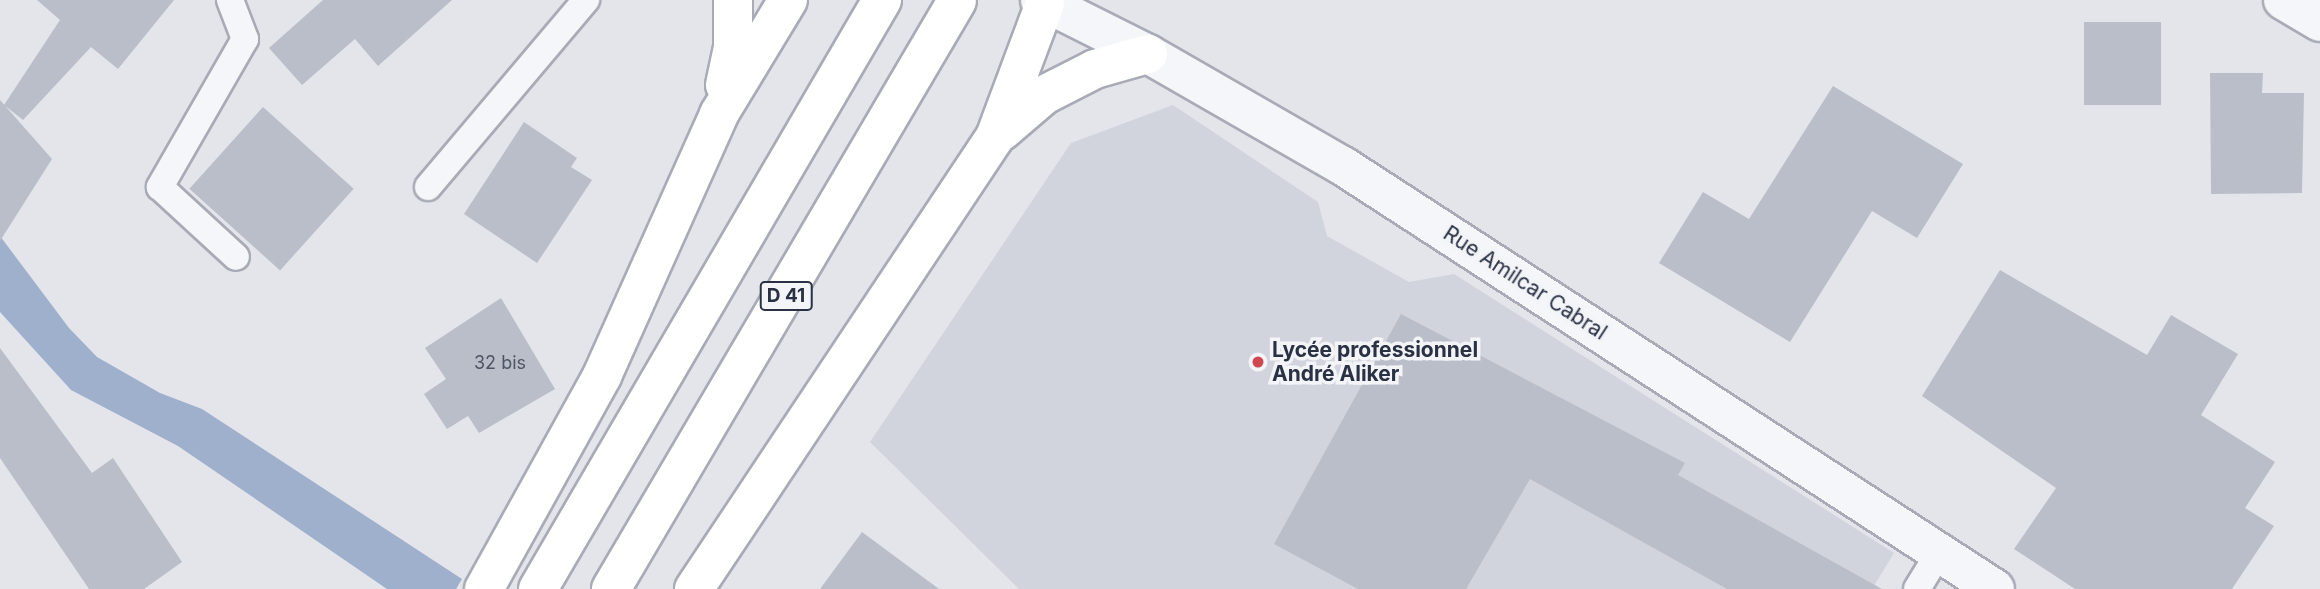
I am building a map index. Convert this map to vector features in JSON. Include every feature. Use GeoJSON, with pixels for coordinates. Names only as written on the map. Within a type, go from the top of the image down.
{"type":"FeatureCollection","features":[{"type":"Feature","properties":{"kind":"highway"},"geometry":{"type":"LineString","coordinates":[[719,114],[733,48],[733,0]]}},
{"type":"Feature","properties":{"kind":"highway"},"geometry":{"type":"LineString","coordinates":[[484,589],[602,376],[719,114],[788,0]]}},
{"type":"Feature","properties":{"kind":"highway"},"geometry":{"type":"LineString","coordinates":[[538,589],[882,0]]}},
{"type":"Feature","properties":{"kind":"highway","name":"D 41"},"geometry":{"type":"LineString","coordinates":[[611,589],[957,1]]}},
{"type":"Feature","properties":{"kind":"highway"},"geometry":{"type":"LineString","coordinates":[[694,589],[995,136],[1046,1]]}},
{"type":"Feature","properties":{"kind":"highway"},"geometry":{"type":"LineString","coordinates":[[995,136],[1044,95],[1095,69],[1148,54]]}},
{"type":"Feature","properties":{"kind":"street"},"geometry":{"type":"LineString","coordinates":[[2283,0],[2320,23]]}},
{"type":"Feature","properties":{"kind":"street","name":"Rue Amilcar Cabral"},"geometry":{"type":"LineString","coordinates":[[1046,1],[1148,54],[1343,166],[1995,589]]}},
{"type":"Feature","properties":{"kind":"lane"},"geometry":{"type":"LineString","coordinates":[[230,0],[245,39],[160,187],[236,257]]}},
{"type":"Feature","properties":{"kind":"lane"},"geometry":{"type":"LineString","coordinates":[[428,187],[586,0]]}},
{"type":"Feature","properties":{"kind":"lane"},"geometry":{"type":"LineString","coordinates":[[1917,589],[1939,553]]}},
{"type":"Feature","properties":{"kind":"shaded area","name":"Lycée professionnel André Aliker"},"geometry":{"type":"Polygon","coordinates":[[[1173,105],[1318,202],[1327,236],[1409,282],[1454,274],[1894,553],[1872,589],[1019,589],[870,442],[1071,143],[1173,105]]]}},
{"type":"Feature","properties":{"kind":"water"},"geometry":{"type":"Polygon","coordinates":[[[0,236],[69,328],[97,357],[160,393],[202,409],[462,579],[456,589],[387,589],[178,446],[71,390],[0,312],[0,236]]]}},
{"type":"Feature","properties":{"kind":"building"},"geometry":{"type":"Polygon","coordinates":[[[37,0],[174,0],[118,69],[91,47],[23,120],[4,105],[60,20],[37,0]]]}},
{"type":"Feature","properties":{"kind":"building"},"geometry":{"type":"Polygon","coordinates":[[[323,0],[452,0],[378,66],[355,39],[302,85],[269,48],[323,0]]]}},
{"type":"Feature","properties":{"kind":"building"},"geometry":{"type":"Polygon","coordinates":[[[2084,22],[2161,22],[2161,105],[2084,105],[2084,22]]]}},
{"type":"Feature","properties":{"kind":"building"},"geometry":{"type":"Polygon","coordinates":[[[2210,73],[2263,73],[2262,93],[2304,93],[2302,193],[2211,194],[2210,73]]]}},
{"type":"Feature","properties":{"kind":"building"},"geometry":{"type":"Polygon","coordinates":[[[1833,86],[1963,164],[1917,238],[1872,211],[1790,342],[1659,263],[1703,192],[1749,219],[1833,86]]]}},
{"type":"Feature","properties":{"kind":"building"},"geometry":{"type":"Polygon","coordinates":[[[0,100],[52,159],[0,241],[0,100]]]}},
{"type":"Feature","properties":{"kind":"building"},"geometry":{"type":"Polygon","coordinates":[[[263,107],[354,189],[280,270],[189,189],[263,107]]]}},
{"type":"Feature","properties":{"kind":"building"},"geometry":{"type":"Polygon","coordinates":[[[524,122],[577,158],[571,167],[592,180],[537,263],[464,214],[524,122]]]}},
{"type":"Feature","properties":{"kind":"building"},"geometry":{"type":"Polygon","coordinates":[[[2000,270],[2147,355],[2171,315],[2238,354],[2201,415],[2275,462],[2245,508],[2274,526],[2232,589],[2075,589],[2014,549],[2056,488],[1922,396],[2000,270]]]}},
{"type":"Feature","properties":{"kind":"building"},"geometry":{"type":"Polygon","coordinates":[[[501,298],[555,389],[479,433],[468,416],[447,429],[424,394],[446,379],[425,348],[501,298]]]}},
{"type":"Feature","properties":{"kind":"building"},"geometry":{"type":"Polygon","coordinates":[[[1401,314],[1685,463],[1678,475],[1882,589],[1727,589],[1530,479],[1466,589],[1358,589],[1274,544],[1401,314]]]}},
{"type":"Feature","properties":{"kind":"building"},"geometry":{"type":"Polygon","coordinates":[[[0,348],[92,473],[113,458],[182,562],[144,589],[89,589],[0,458],[0,348]]]}},
{"type":"Feature","properties":{"kind":"building"},"geometry":{"type":"Polygon","coordinates":[[[862,532],[939,589],[820,589],[862,532]]]}},
{"type":"Feature","properties":{"kind":"place","name":"Lycée professionnel André Aliker"},"geometry":{"type":"Point","coordinates":[1258,362]}}]}
